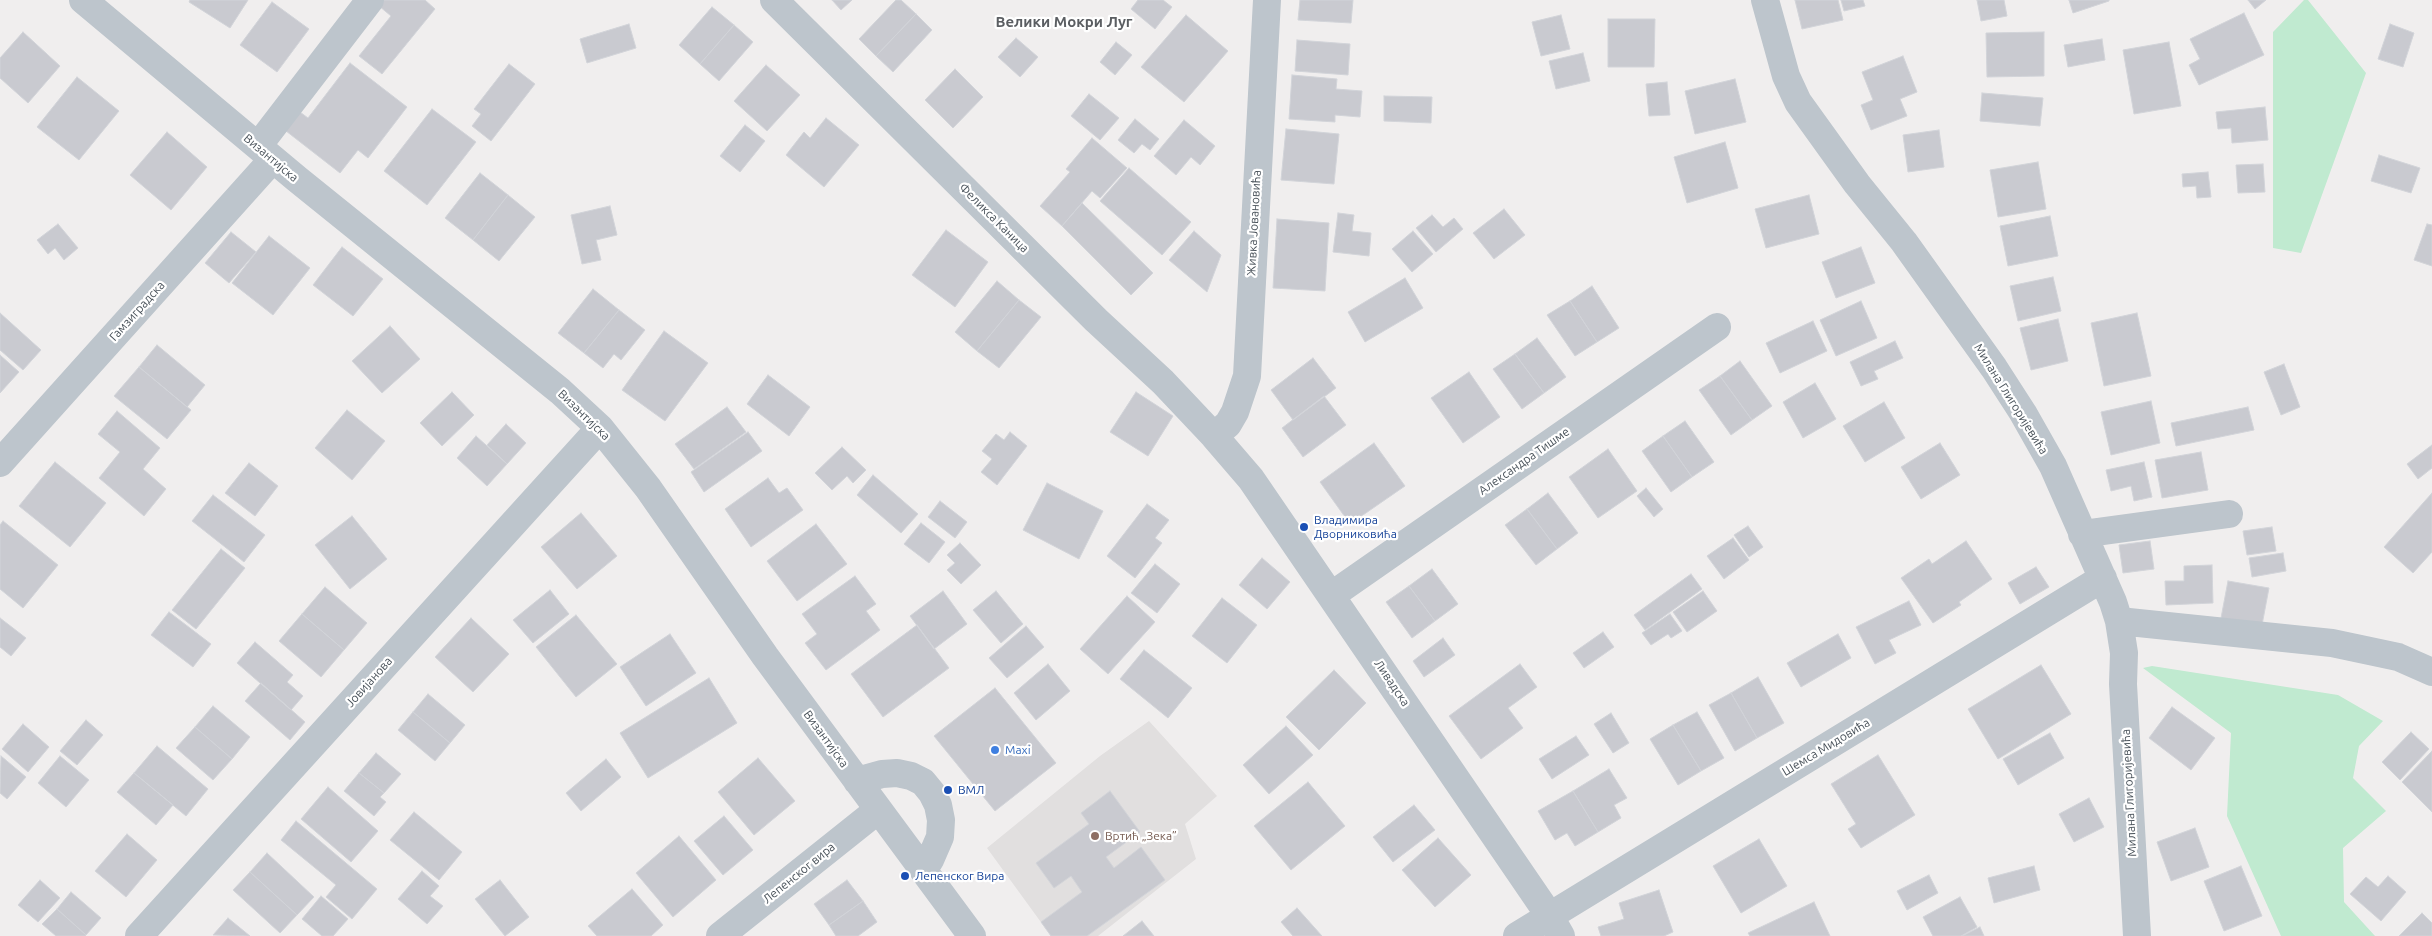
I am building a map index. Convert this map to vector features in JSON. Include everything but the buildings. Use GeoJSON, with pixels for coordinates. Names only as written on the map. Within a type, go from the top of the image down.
{"type":"FeatureCollection","features":[{"type":"Feature","properties":{"kind":"street","name":"Византијска"},"geometry":{"type":"LineString","coordinates":[[83,0],[265,153],[553,385],[600,428],[648,488],[765,656],[972,936]]}},
{"type":"Feature","properties":{"kind":"street","name":"Гамзиградска"},"geometry":{"type":"LineString","coordinates":[[0,463],[265,153],[370,0]]}},
{"type":"Feature","properties":{"kind":"street","name":"Феликса Каница"},"geometry":{"type":"LineString","coordinates":[[774,0],[1096,320],[1163,382],[1214,436]]}},
{"type":"Feature","properties":{"kind":"street","name":"Живка Јовановића"},"geometry":{"type":"LineString","coordinates":[[1214,436],[1228,424],[1235,412],[1247,376],[1267,0]]}},
{"type":"Feature","properties":{"kind":"street","name":"Милана Глигоријевића"},"geometry":{"type":"LineString","coordinates":[[1765,0],[1786,76],[1798,102],[1857,184],[1904,242],[2004,384],[2053,466],[2103,578],[2119,621],[2124,653],[2123,684],[2137,936]]}},
{"type":"Feature","properties":{"kind":"street","name":"Александра Тишме"},"geometry":{"type":"LineString","coordinates":[[1332,595],[1717,327]]}},
{"type":"Feature","properties":{"kind":"street","name":"Јовијанова"},"geometry":{"type":"LineString","coordinates":[[140,936],[600,428]]}},
{"type":"Feature","properties":{"kind":"street","name":"Ливадска"},"geometry":{"type":"LineString","coordinates":[[1214,436],[1251,479],[1332,595],[1555,926]]}},
{"type":"Feature","properties":{"kind":"street"},"geometry":{"type":"LineString","coordinates":[[2082,534],[2229,514]]}},
{"type":"Feature","properties":{"kind":"street","name":"Шемса Мидовића"},"geometry":{"type":"LineString","coordinates":[[1555,926],[2103,578]]}},
{"type":"Feature","properties":{"kind":"street"},"geometry":{"type":"LineString","coordinates":[[2119,621],[2332,643],[2398,657],[2432,672]]}},
{"type":"Feature","properties":{"kind":"street"},"geometry":{"type":"LineString","coordinates":[[857,781],[882,774],[897,773],[911,776],[923,782],[932,793],[938,805],[941,820],[940,836],[930,860],[921,867]]}},
{"type":"Feature","properties":{"kind":"street","name":"Лепенског вира"},"geometry":{"type":"LineString","coordinates":[[720,936],[878,810]]}},
{"type":"Feature","properties":{"kind":"street"},"geometry":{"type":"LineString","coordinates":[[1517,936],[1555,926]]}},
{"type":"Feature","properties":{"kind":"shaded area","name":"Вртић „Зека”"},"geometry":{"type":"Polygon","coordinates":[[[1149,721],[1217,796],[1185,824],[1196,859],[1098,936],[1051,936],[987,848],[1100,756],[1149,721]]]}},
{"type":"Feature","properties":{"kind":"green space"},"geometry":{"type":"Polygon","coordinates":[[[2304,0],[2308,0],[2366,73],[2301,253],[2273,248],[2273,32],[2304,0]]]}},
{"type":"Feature","properties":{"kind":"green space"},"geometry":{"type":"Polygon","coordinates":[[[2152,666],[2338,695],[2383,721],[2359,746],[2353,778],[2386,811],[2343,848],[2344,902],[2375,936],[2281,936],[2227,816],[2231,733],[2143,668],[2152,666]]]}},
{"type":"Feature","properties":{"kind":"place","name":"Владимира Дворниковића"},"geometry":{"type":"Point","coordinates":[1304,527]}},
{"type":"Feature","properties":{"kind":"place","name":"Maxi"},"geometry":{"type":"Point","coordinates":[995,750]}},
{"type":"Feature","properties":{"kind":"place","name":"ВМЛ"},"geometry":{"type":"Point","coordinates":[948,790]}},
{"type":"Feature","properties":{"kind":"place","name":"Вртић „Зека”"},"geometry":{"type":"Point","coordinates":[1095,836]}},
{"type":"Feature","properties":{"kind":"place","name":"Лепенског Вира"},"geometry":{"type":"Point","coordinates":[905,876]}},
{"type":"Feature","properties":{"kind":"district","name":"Велики Мокри Луг"},"geometry":{"type":"Point","coordinates":[1064,22]}}]}
